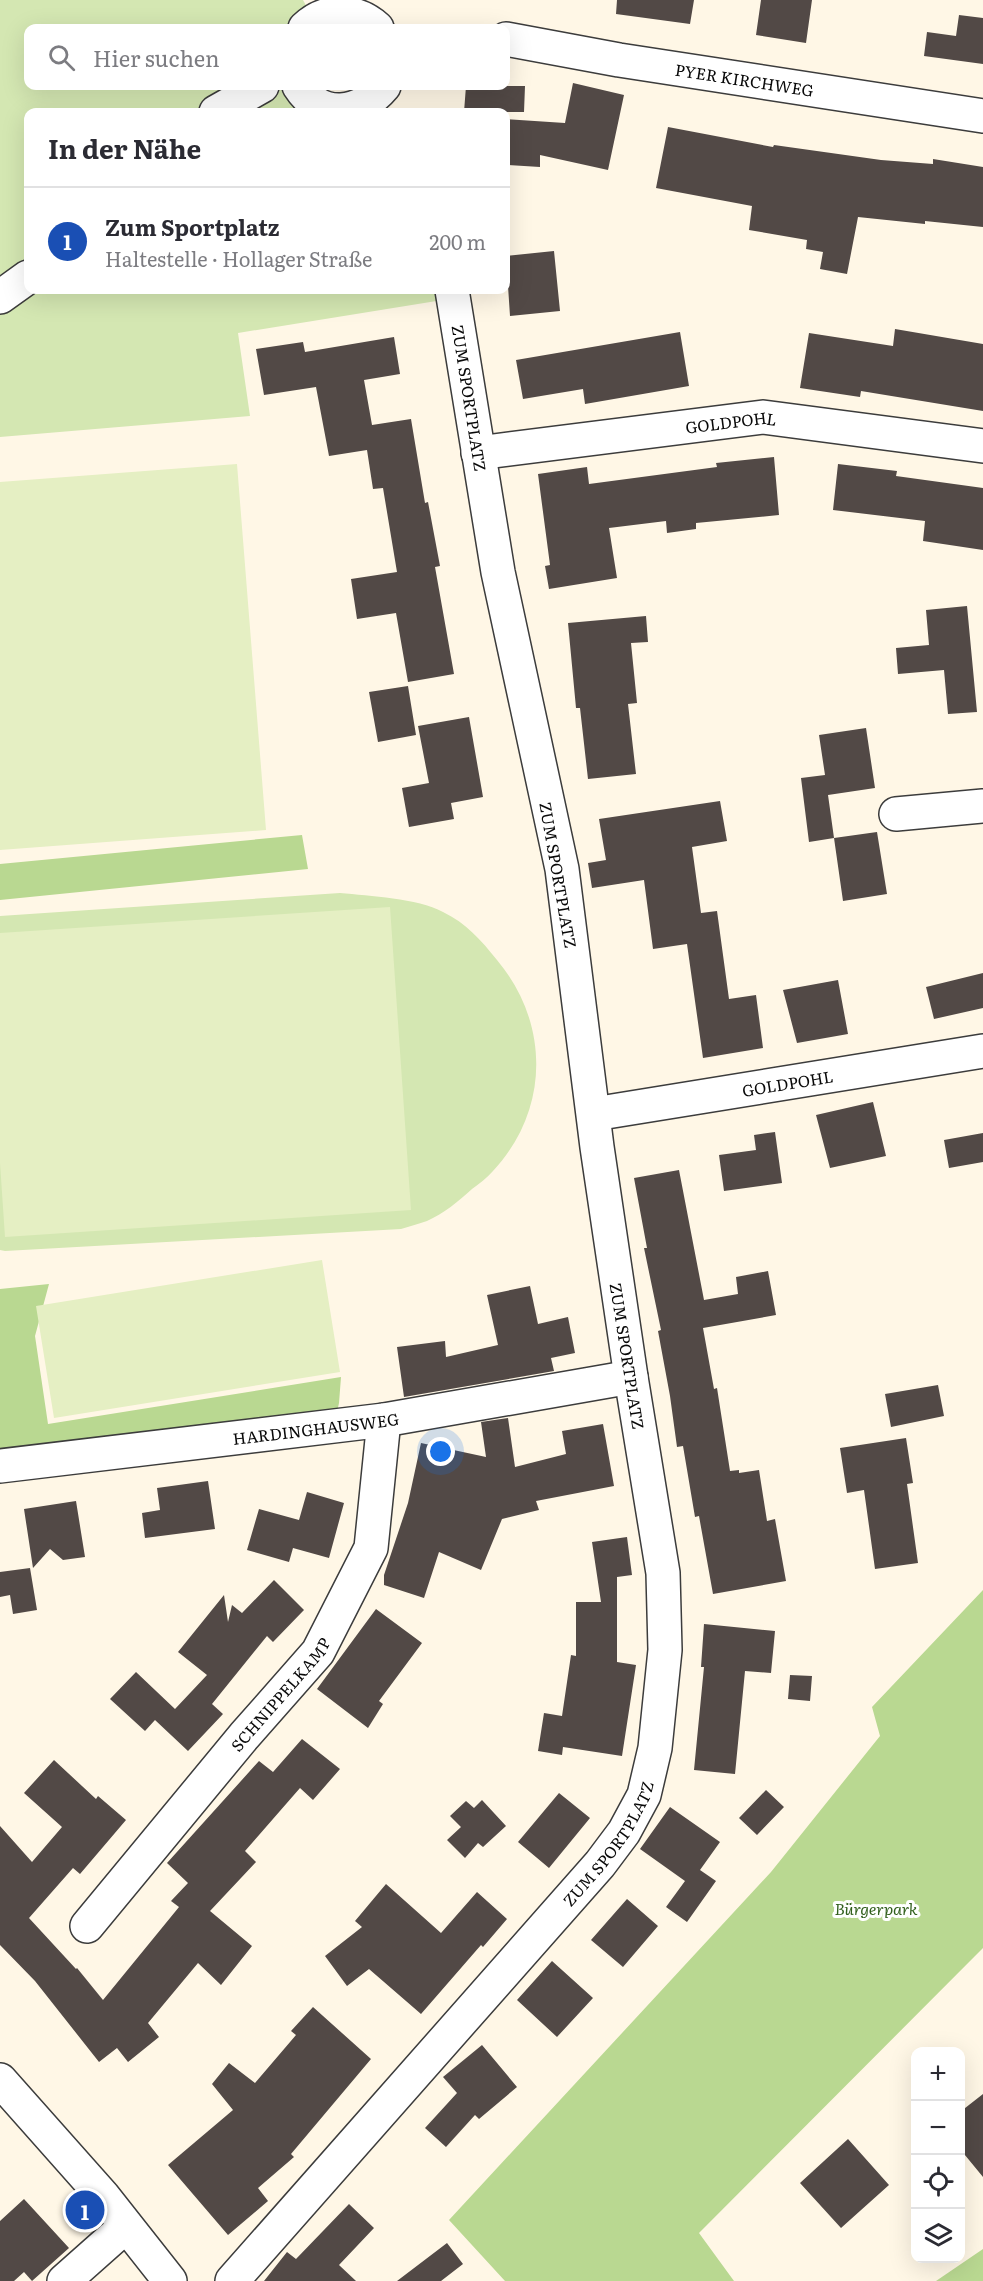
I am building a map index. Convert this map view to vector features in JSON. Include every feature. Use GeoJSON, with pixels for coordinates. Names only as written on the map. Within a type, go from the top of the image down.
{"type":"FeatureCollection","features":[{"type":"Feature","properties":{"kind":"street"},"geometry":{"type":"LineString","coordinates":[[307,16],[346,13],[363,18],[371,24]]}},
{"type":"Feature","properties":{"kind":"street","name":"PYER KIRCHWEG"},"geometry":{"type":"LineString","coordinates":[[510,40],[619,60],[983,116]]}},
{"type":"Feature","properties":{"kind":"street"},"geometry":{"type":"LineString","coordinates":[[223,108],[255,90]]}},
{"type":"Feature","properties":{"kind":"street"},"geometry":{"type":"LineString","coordinates":[[302,90],[315,103],[328,108]]}},
{"type":"Feature","properties":{"kind":"street"},"geometry":{"type":"LineString","coordinates":[[352,108],[371,101]]}},
{"type":"Feature","properties":{"kind":"street"},"geometry":{"type":"LineString","coordinates":[[0,297],[24,280]]}},
{"type":"Feature","properties":{"kind":"street","name":"ZUM SPORTPLATZ"},"geometry":{"type":"LineString","coordinates":[[232,2281],[600,1864],[624,1832],[644,1795],[656,1748],[665,1650],[663,1573],[631,1377],[562,869],[498,572],[453,294]]}},
{"type":"Feature","properties":{"kind":"street","name":"GOLDPOHL"},"geometry":{"type":"LineString","coordinates":[[478,453],[763,417],[983,446]]}},
{"type":"Feature","properties":{"kind":"street"},"geometry":{"type":"LineString","coordinates":[[896,814],[983,806]]}},
{"type":"Feature","properties":{"kind":"street","name":"GOLDPOHL"},"geometry":{"type":"LineString","coordinates":[[594,1114],[983,1051]]}},
{"type":"Feature","properties":{"kind":"street","name":"HARDINGHAUSWEG"},"geometry":{"type":"LineString","coordinates":[[0,1466],[384,1420],[631,1377]]}},
{"type":"Feature","properties":{"kind":"street","name":"SCHNIPPELKAMP"},"geometry":{"type":"LineString","coordinates":[[87,1926],[244,1736],[318,1652],[371,1548],[384,1420]]}},
{"type":"Feature","properties":{"kind":"street"},"geometry":{"type":"LineString","coordinates":[[0,2080],[103,2196],[170,2281]]}},
{"type":"Feature","properties":{"kind":"street"},"geometry":{"type":"LineString","coordinates":[[64,2281],[126,2226]]}},
{"type":"Feature","properties":{"kind":"green space"},"geometry":{"type":"Polygon","coordinates":[[[0,0],[303,0],[314,20],[310,24],[24,24],[24,90],[309,90],[357,108],[24,108],[24,294],[454,294],[455,298],[238,333],[250,416],[0,437],[0,0]]]}},
{"type":"Feature","properties":{"kind":"green space"},"geometry":{"type":"Polygon","coordinates":[[[237,464],[266,830],[0,850],[0,482],[237,464]]]}},
{"type":"Feature","properties":{"kind":"green space"},"geometry":{"type":"Polygon","coordinates":[[[302,835],[308,869],[0,900],[0,864],[302,835]]]}},
{"type":"Feature","properties":{"kind":"green space"},"geometry":{"type":"Polygon","coordinates":[[[340,893],[407,901],[443,912],[459,921],[479,939],[514,985],[527,1011],[534,1038],[536,1066],[533,1094],[525,1121],[512,1147],[491,1174],[439,1215],[401,1229],[0,1250],[0,916],[340,893]]]}},
{"type":"Feature","properties":{"kind":"green space"},"geometry":{"type":"Polygon","coordinates":[[[390,907],[411,1210],[5,1237],[0,1163],[0,933],[390,907]]]}},
{"type":"Feature","properties":{"kind":"green space"},"geometry":{"type":"Polygon","coordinates":[[[322,1260],[340,1372],[54,1418],[36,1306],[322,1260]]]}},
{"type":"Feature","properties":{"kind":"green space"},"geometry":{"type":"Polygon","coordinates":[[[49,1284],[35,1336],[48,1424],[341,1377],[334,1426],[0,1466],[0,1289],[49,1284]]]}},
{"type":"Feature","properties":{"kind":"green space","name":"Bürgerpark"},"geometry":{"type":"Polygon","coordinates":[[[983,1590],[983,1948],[699,2233],[734,2281],[505,2281],[449,2220],[771,1872],[880,1736],[872,1707],[983,1590]]]}},
{"type":"Feature","properties":{"kind":"green space"},"geometry":{"type":"Polygon","coordinates":[[[983,2249],[983,2281],[936,2281],[965,2263],[983,2249]]]}},
{"type":"Feature","properties":{"kind":"building"},"geometry":{"type":"Polygon","coordinates":[[[617,0],[694,0],[690,24],[616,14],[617,0]]]}},
{"type":"Feature","properties":{"kind":"building"},"geometry":{"type":"Polygon","coordinates":[[[761,0],[812,0],[806,43],[756,35],[761,0]]]}},
{"type":"Feature","properties":{"kind":"building"},"geometry":{"type":"Polygon","coordinates":[[[959,15],[983,18],[983,64],[924,56],[927,32],[956,36],[959,15]]]}},
{"type":"Feature","properties":{"kind":"building"},"geometry":{"type":"Polygon","coordinates":[[[573,83],[624,95],[608,170],[540,155],[540,167],[510,165],[510,119],[565,123],[573,83]]]}},
{"type":"Feature","properties":{"kind":"building"},"geometry":{"type":"Polygon","coordinates":[[[510,86],[525,86],[524,112],[510,112],[510,108],[464,108],[466,90],[510,90],[510,86]]]}},
{"type":"Feature","properties":{"kind":"building"},"geometry":{"type":"Polygon","coordinates":[[[668,127],[773,147],[774,145],[881,160],[933,164],[933,159],[983,167],[983,227],[858,217],[847,274],[820,269],[823,252],[806,249],[807,240],[749,230],[752,206],[656,188],[668,127]]]}},
{"type":"Feature","properties":{"kind":"building"},"geometry":{"type":"Polygon","coordinates":[[[554,251],[560,311],[510,316],[510,256],[554,251]]]}},
{"type":"Feature","properties":{"kind":"building"},"geometry":{"type":"Polygon","coordinates":[[[895,329],[983,344],[983,411],[861,391],[860,397],[800,388],[809,333],[893,346],[895,329]]]}},
{"type":"Feature","properties":{"kind":"building"},"geometry":{"type":"Polygon","coordinates":[[[680,332],[689,386],[585,404],[583,389],[523,399],[516,360],[680,332]]]}},
{"type":"Feature","properties":{"kind":"building"},"geometry":{"type":"Polygon","coordinates":[[[394,337],[400,374],[364,380],[372,425],[411,419],[425,503],[428,502],[440,566],[435,567],[454,674],[408,682],[396,613],[357,619],[351,579],[397,572],[383,488],[373,489],[367,450],[329,456],[316,387],[264,395],[256,349],[303,342],[305,352],[394,337]]]}},
{"type":"Feature","properties":{"kind":"building"},"geometry":{"type":"Polygon","coordinates":[[[774,457],[779,515],[696,523],[696,529],[667,533],[666,521],[609,528],[617,578],[549,589],[545,566],[550,565],[538,474],[587,467],[589,484],[717,467],[716,463],[774,457]]]}},
{"type":"Feature","properties":{"kind":"building"},"geometry":{"type":"Polygon","coordinates":[[[838,464],[897,471],[896,476],[983,488],[983,550],[923,541],[925,521],[833,510],[838,464]]]}},
{"type":"Feature","properties":{"kind":"building"},"geometry":{"type":"Polygon","coordinates":[[[967,606],[977,712],[948,714],[944,670],[898,674],[896,648],[929,645],[926,610],[967,606]]]}},
{"type":"Feature","properties":{"kind":"building"},"geometry":{"type":"Polygon","coordinates":[[[646,616],[648,642],[631,643],[637,703],[628,704],[636,774],[588,779],[580,708],[576,708],[568,623],[646,616]]]}},
{"type":"Feature","properties":{"kind":"building"},"geometry":{"type":"Polygon","coordinates":[[[408,686],[416,735],[378,742],[369,692],[408,686]]]}},
{"type":"Feature","properties":{"kind":"building"},"geometry":{"type":"Polygon","coordinates":[[[469,717],[483,797],[451,803],[454,819],[409,827],[402,788],[429,783],[418,726],[469,717]]]}},
{"type":"Feature","properties":{"kind":"building"},"geometry":{"type":"Polygon","coordinates":[[[866,728],[875,788],[828,795],[834,838],[809,842],[801,778],[825,775],[819,735],[866,728]]]}},
{"type":"Feature","properties":{"kind":"building"},"geometry":{"type":"Polygon","coordinates":[[[720,801],[727,841],[692,847],[701,913],[717,911],[729,999],[756,995],[763,1048],[703,1058],[687,944],[653,949],[644,880],[592,888],[588,863],[606,860],[599,819],[720,801]]]}},
{"type":"Feature","properties":{"kind":"building"},"geometry":{"type":"Polygon","coordinates":[[[877,832],[887,894],[843,901],[834,838],[877,832]]]}},
{"type":"Feature","properties":{"kind":"building"},"geometry":{"type":"Polygon","coordinates":[[[983,973],[983,1008],[934,1019],[926,987],[983,973]]]}},
{"type":"Feature","properties":{"kind":"building"},"geometry":{"type":"Polygon","coordinates":[[[838,980],[848,1034],[797,1043],[783,990],[838,980]]]}},
{"type":"Feature","properties":{"kind":"building"},"geometry":{"type":"Polygon","coordinates":[[[873,1102],[886,1156],[830,1168],[816,1115],[873,1102]]]}},
{"type":"Feature","properties":{"kind":"building"},"geometry":{"type":"Polygon","coordinates":[[[775,1132],[782,1183],[724,1191],[719,1155],[756,1150],[754,1135],[775,1132]]]}},
{"type":"Feature","properties":{"kind":"building"},"geometry":{"type":"Polygon","coordinates":[[[983,1133],[983,1162],[949,1168],[944,1140],[983,1133]]]}},
{"type":"Feature","properties":{"kind":"building"},"geometry":{"type":"Polygon","coordinates":[[[679,1170],[704,1300],[738,1294],[736,1277],[768,1271],[776,1315],[703,1328],[714,1389],[717,1388],[730,1471],[739,1470],[739,1473],[759,1470],[767,1521],[775,1519],[786,1581],[713,1594],[699,1516],[695,1517],[683,1446],[677,1447],[658,1331],[661,1330],[644,1248],[647,1248],[634,1178],[679,1170]]]}},
{"type":"Feature","properties":{"kind":"building"},"geometry":{"type":"Polygon","coordinates":[[[530,1286],[538,1324],[568,1317],[575,1353],[551,1358],[554,1371],[404,1397],[397,1347],[445,1341],[446,1357],[498,1345],[487,1295],[530,1286]]]}},
{"type":"Feature","properties":{"kind":"building"},"geometry":{"type":"Polygon","coordinates":[[[938,1385],[944,1416],[891,1427],[885,1394],[938,1385]]]}},
{"type":"Feature","properties":{"kind":"building"},"geometry":{"type":"Polygon","coordinates":[[[508,1418],[515,1467],[566,1454],[562,1431],[603,1424],[614,1486],[536,1501],[539,1510],[502,1519],[481,1570],[439,1552],[424,1598],[384,1585],[384,1575],[408,1503],[421,1443],[486,1457],[481,1422],[508,1418]]]}},
{"type":"Feature","properties":{"kind":"building"},"geometry":{"type":"Polygon","coordinates":[[[906,1438],[913,1483],[907,1484],[918,1563],[875,1569],[864,1490],[847,1493],[840,1448],[906,1438]]]}},
{"type":"Feature","properties":{"kind":"building"},"geometry":{"type":"Polygon","coordinates":[[[208,1481],[215,1529],[145,1538],[142,1513],[160,1510],[157,1488],[208,1481]]]}},
{"type":"Feature","properties":{"kind":"building"},"geometry":{"type":"Polygon","coordinates":[[[307,1492],[344,1503],[329,1558],[293,1548],[289,1562],[247,1550],[259,1509],[299,1520],[307,1492]]]}},
{"type":"Feature","properties":{"kind":"building"},"geometry":{"type":"Polygon","coordinates":[[[76,1501],[85,1557],[63,1560],[50,1549],[33,1568],[24,1509],[76,1501]]]}},
{"type":"Feature","properties":{"kind":"building"},"geometry":{"type":"Polygon","coordinates":[[[627,1537],[632,1575],[617,1577],[617,1662],[636,1665],[622,1756],[563,1747],[562,1755],[538,1751],[544,1713],[562,1716],[571,1655],[576,1656],[576,1602],[601,1602],[592,1542],[627,1537]]]}},
{"type":"Feature","properties":{"kind":"building"},"geometry":{"type":"Polygon","coordinates":[[[30,1568],[37,1610],[13,1614],[10,1595],[0,1597],[0,1572],[30,1568]]]}},
{"type":"Feature","properties":{"kind":"building"},"geometry":{"type":"Polygon","coordinates":[[[274,1580],[304,1610],[273,1642],[267,1636],[212,1704],[223,1714],[188,1751],[155,1720],[145,1731],[110,1699],[136,1672],[175,1709],[207,1675],[178,1652],[224,1595],[228,1622],[232,1605],[242,1613],[274,1580]]]}},
{"type":"Feature","properties":{"kind":"building"},"geometry":{"type":"Polygon","coordinates":[[[376,1609],[422,1643],[379,1701],[383,1704],[368,1728],[317,1689],[376,1609]]]}},
{"type":"Feature","properties":{"kind":"building"},"geometry":{"type":"Polygon","coordinates":[[[704,1624],[775,1631],[771,1673],[745,1671],[735,1774],[694,1770],[704,1667],[701,1667],[704,1624]]]}},
{"type":"Feature","properties":{"kind":"building"},"geometry":{"type":"Polygon","coordinates":[[[790,1675],[812,1676],[810,1701],[788,1699],[790,1675]]]}},
{"type":"Feature","properties":{"kind":"building"},"geometry":{"type":"Polygon","coordinates":[[[302,1739],[340,1769],[313,1800],[300,1788],[245,1851],[256,1862],[210,1911],[252,1946],[221,1985],[198,1963],[148,2023],[159,2037],[128,2062],[117,2048],[99,2062],[35,1981],[0,1945],[0,1826],[32,1862],[62,1827],[24,1793],[54,1760],[96,1799],[98,1796],[126,1820],[80,1874],[73,1868],[29,1918],[77,1968],[103,2000],[179,1907],[171,1901],[188,1883],[167,1863],[259,1761],[273,1772],[302,1739]]]}},
{"type":"Feature","properties":{"kind":"building"},"geometry":{"type":"Polygon","coordinates":[[[766,1790],[784,1807],[757,1835],[739,1818],[766,1790]]]}},
{"type":"Feature","properties":{"kind":"building"},"geometry":{"type":"Polygon","coordinates":[[[559,1793],[590,1818],[549,1868],[518,1842],[559,1793]]]}},
{"type":"Feature","properties":{"kind":"building"},"geometry":{"type":"Polygon","coordinates":[[[482,1800],[506,1826],[483,1847],[478,1843],[465,1858],[447,1840],[461,1827],[450,1816],[466,1801],[474,1808],[482,1800]]]}},
{"type":"Feature","properties":{"kind":"building"},"geometry":{"type":"Polygon","coordinates":[[[670,1807],[720,1842],[700,1870],[716,1881],[687,1922],[666,1907],[685,1881],[640,1849],[670,1807]]]}},
{"type":"Feature","properties":{"kind":"building"},"geometry":{"type":"Polygon","coordinates":[[[386,1884],[441,1933],[477,1892],[507,1919],[483,1947],[481,1945],[421,2014],[369,1969],[347,1986],[325,1956],[362,1927],[355,1921],[386,1884]]]}},
{"type":"Feature","properties":{"kind":"building"},"geometry":{"type":"Polygon","coordinates":[[[627,1899],[658,1926],[623,1967],[591,1940],[627,1899]]]}},
{"type":"Feature","properties":{"kind":"building"},"geometry":{"type":"Polygon","coordinates":[[[552,1961],[593,1998],[557,2037],[517,2000],[552,1961]]]}},
{"type":"Feature","properties":{"kind":"building"},"geometry":{"type":"Polygon","coordinates":[[[313,2007],[371,2059],[291,2154],[294,2157],[258,2188],[268,2201],[228,2235],[168,2165],[233,2110],[212,2084],[229,2063],[255,2083],[296,2035],[291,2031],[313,2007]]]}},
{"type":"Feature","properties":{"kind":"building"},"geometry":{"type":"Polygon","coordinates":[[[482,2045],[517,2087],[479,2119],[475,2115],[446,2147],[425,2128],[457,2093],[443,2077],[482,2045]]]}},
{"type":"Feature","properties":{"kind":"building"},"geometry":{"type":"Polygon","coordinates":[[[983,2094],[983,2177],[965,2155],[965,2108],[983,2094]]]}},
{"type":"Feature","properties":{"kind":"building"},"geometry":{"type":"Polygon","coordinates":[[[848,2139],[889,2185],[841,2228],[800,2183],[848,2139]]]}},
{"type":"Feature","properties":{"kind":"building"},"geometry":{"type":"Polygon","coordinates":[[[24,2199],[69,2248],[32,2281],[24,2272],[14,2281],[0,2281],[0,2221],[24,2199]]]}},
{"type":"Feature","properties":{"kind":"building"},"geometry":{"type":"Polygon","coordinates":[[[349,2204],[374,2228],[339,2265],[356,2281],[264,2281],[287,2252],[296,2259],[349,2204]]]}},
{"type":"Feature","properties":{"kind":"building"},"geometry":{"type":"Polygon","coordinates":[[[447,2243],[463,2264],[441,2281],[397,2281],[447,2243]]]}},
{"type":"Feature","properties":{"kind":"place","name":"Zum Sportplatz"},"geometry":{"type":"Point","coordinates":[85,2210]}}]}
